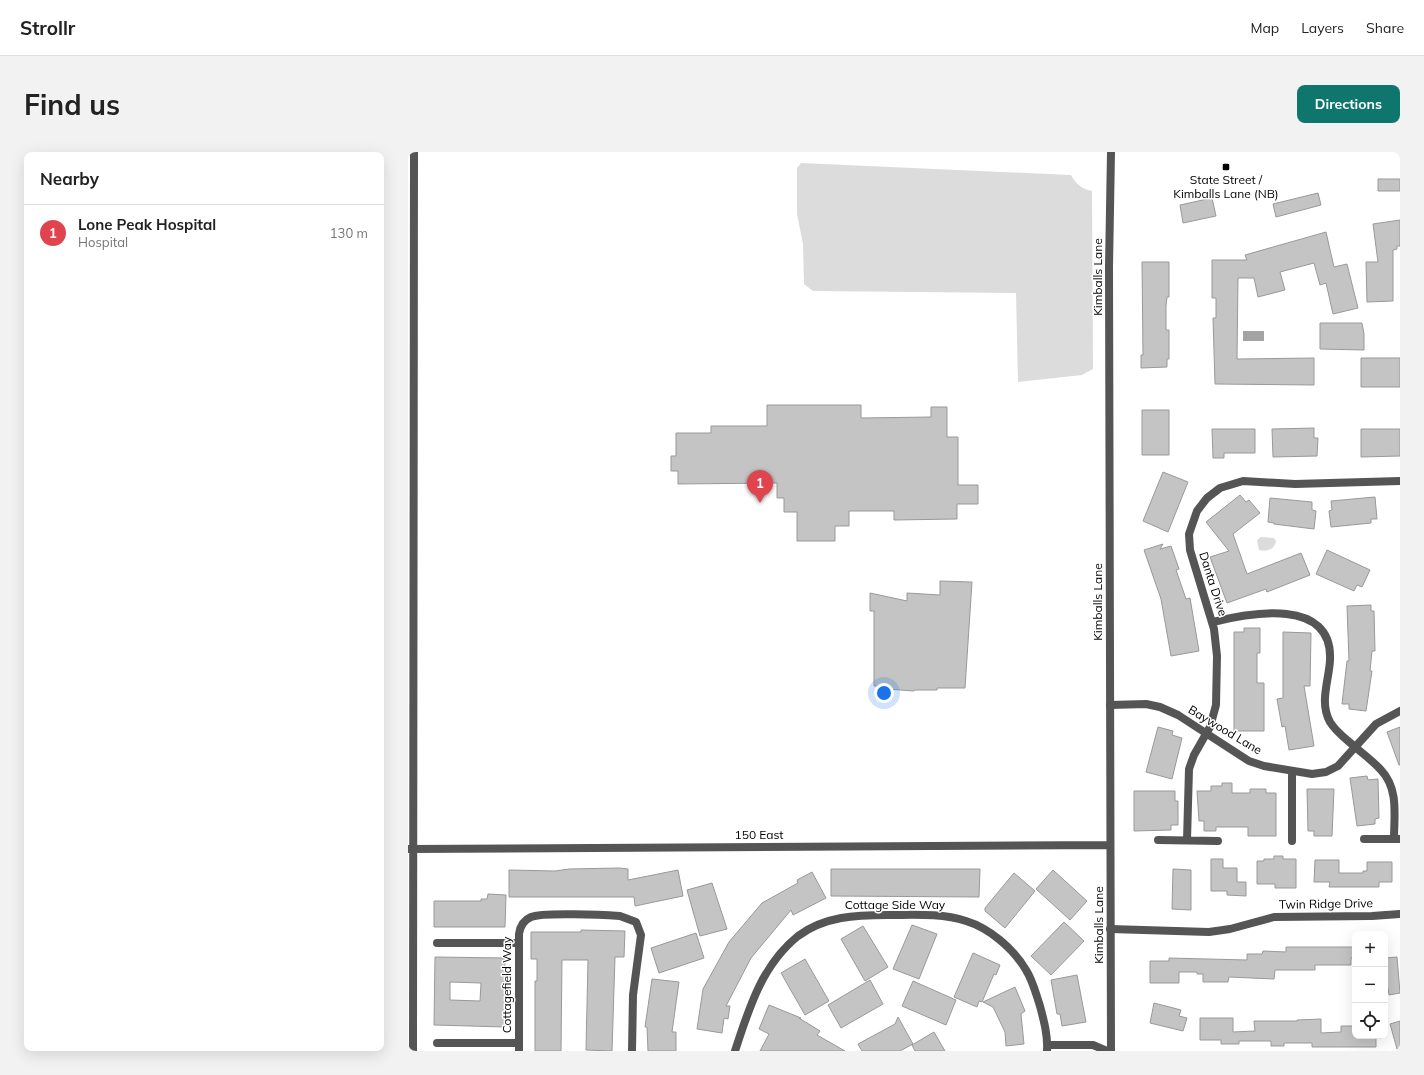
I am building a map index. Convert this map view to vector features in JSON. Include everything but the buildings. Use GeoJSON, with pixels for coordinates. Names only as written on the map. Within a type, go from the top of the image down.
{"type":"FeatureCollection","features":[{"type":"Feature","properties":{"kind":"street"},"geometry":{"type":"LineString","coordinates":[[413,1051],[411,849],[414,152]]}},
{"type":"Feature","properties":{"kind":"street","name":"Kimballs Lane"},"geometry":{"type":"LineString","coordinates":[[1111,152],[1109,267],[1111,1051]]}},
{"type":"Feature","properties":{"kind":"street","name":"Danta Drive"},"geometry":{"type":"LineString","coordinates":[[1187,840],[1189,768],[1194,755],[1207,734],[1216,705],[1217,656],[1213,622],[1192,558],[1189,542],[1193,518],[1201,504],[1213,493],[1227,485],[1243,481],[1302,484],[1400,481]]}},
{"type":"Feature","properties":{"kind":"street"},"geometry":{"type":"LineString","coordinates":[[1213,622],[1246,615],[1288,613],[1308,619],[1317,626],[1326,639],[1330,652],[1325,698],[1326,711],[1335,729],[1381,770],[1390,784],[1394,797],[1397,839],[1364,839]]}},
{"type":"Feature","properties":{"kind":"street","name":"Baywood Lane"},"geometry":{"type":"LineString","coordinates":[[1110,704],[1146,704],[1160,707],[1172,712],[1256,764],[1312,774],[1326,772],[1338,766],[1376,724],[1400,711]]}},
{"type":"Feature","properties":{"kind":"street"},"geometry":{"type":"LineString","coordinates":[[1292,771],[1292,841]]}},
{"type":"Feature","properties":{"kind":"street"},"geometry":{"type":"LineString","coordinates":[[1158,840],[1218,841]]}},
{"type":"Feature","properties":{"kind":"street","name":"150 East"},"geometry":{"type":"LineString","coordinates":[[411,849],[1110,845]]}},
{"type":"Feature","properties":{"kind":"street","name":"Twin Ridge Drive"},"geometry":{"type":"LineString","coordinates":[[1110,929],[1209,932],[1274,917],[1372,916],[1400,914]]}},
{"type":"Feature","properties":{"kind":"street","name":"Cottagefield Way"},"geometry":{"type":"LineString","coordinates":[[519,1047],[518,943],[520,930],[525,921],[537,915],[612,915],[626,917],[636,922],[640,931],[641,939],[633,995],[632,1051]]}},
{"type":"Feature","properties":{"kind":"street","name":"Cottage Side Way"},"geometry":{"type":"LineString","coordinates":[[735,1051],[758,987],[765,974],[782,952],[800,935],[821,924],[843,917],[865,915],[948,917],[967,921],[986,930],[1006,947],[1026,970],[1034,988],[1043,1018],[1047,1048]]}},
{"type":"Feature","properties":{"kind":"street"},"geometry":{"type":"LineString","coordinates":[[437,943],[518,943]]}},
{"type":"Feature","properties":{"kind":"street"},"geometry":{"type":"LineString","coordinates":[[437,1043],[519,1047]]}},
{"type":"Feature","properties":{"kind":"street"},"geometry":{"type":"LineString","coordinates":[[1047,1048],[1093,1045],[1107,1051]]}},
{"type":"Feature","properties":{"kind":"shaded area"},"geometry":{"type":"Polygon","coordinates":[[[801,163],[1071,175],[1080,186],[1092,191],[1093,369],[1082,375],[1018,382],[1016,293],[813,291],[804,284],[803,244],[797,214],[797,168],[801,163]]]}},
{"type":"Feature","properties":{"kind":"shaded area"},"geometry":{"type":"Polygon","coordinates":[[[1243,331],[1264,331],[1264,341],[1243,341],[1243,331]]]}},
{"type":"Feature","properties":{"kind":"shaded area"},"geometry":{"type":"Polygon","coordinates":[[[1261,537],[1274,538],[1276,541],[1274,546],[1264,551],[1259,550],[1257,540],[1261,537]]]}},
{"type":"Feature","properties":{"kind":"place","name":"State Street / Kimballs Lane (NB)"},"geometry":{"type":"Point","coordinates":[1226,167]}},
{"type":"Feature","properties":{"kind":"place","name":"Lone Peak Hospital"},"geometry":{"type":"Point","coordinates":[760,503]}}]}
